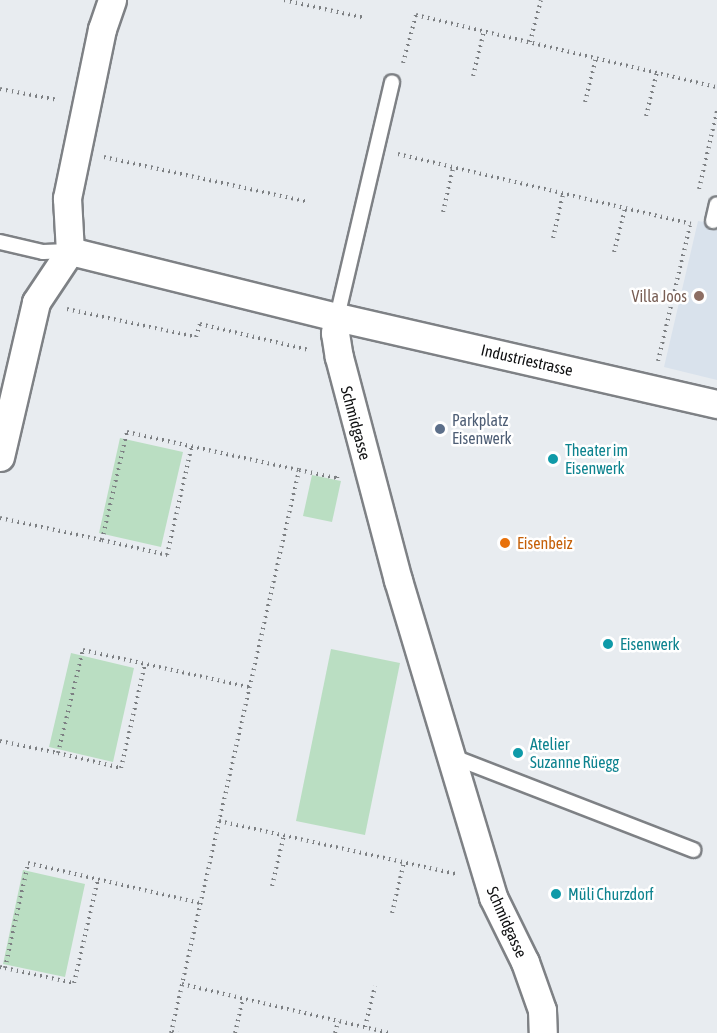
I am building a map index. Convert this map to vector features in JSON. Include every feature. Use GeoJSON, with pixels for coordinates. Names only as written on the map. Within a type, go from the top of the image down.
{"type":"FeatureCollection","features":[{"type":"Feature","properties":{"kind":"street"},"geometry":{"type":"LineString","coordinates":[[0,457],[36,302],[70,251],[67,198],[102,29],[111,0]]}},
{"type":"Feature","properties":{"kind":"street"},"geometry":{"type":"LineString","coordinates":[[70,251],[337,317]]}},
{"type":"Feature","properties":{"kind":"street","name":"Schmidgasse"},"geometry":{"type":"LineString","coordinates":[[337,317],[335,333],[339,357],[398,580],[494,897],[525,962],[542,1010],[543,1033]]}},
{"type":"Feature","properties":{"kind":"street","name":"Industriestrasse"},"geometry":{"type":"LineString","coordinates":[[337,317],[717,404]]}},
{"type":"Feature","properties":{"kind":"lane"},"geometry":{"type":"LineString","coordinates":[[337,317],[392,82]]}},
{"type":"Feature","properties":{"kind":"lane"},"geometry":{"type":"LineString","coordinates":[[713,221],[717,204]]}},
{"type":"Feature","properties":{"kind":"lane"},"geometry":{"type":"LineString","coordinates":[[0,242],[43,252],[70,251]]}},
{"type":"Feature","properties":{"kind":"lane"},"geometry":{"type":"LineString","coordinates":[[451,756],[693,850]]}},
{"type":"Feature","properties":{"kind":"path"},"geometry":{"type":"LineString","coordinates":[[284,0],[365,18]]}},
{"type":"Feature","properties":{"kind":"path"},"geometry":{"type":"LineString","coordinates":[[531,42],[541,0]]}},
{"type":"Feature","properties":{"kind":"path"},"geometry":{"type":"LineString","coordinates":[[392,82],[400,76],[416,15],[717,87]]}},
{"type":"Feature","properties":{"kind":"path"},"geometry":{"type":"LineString","coordinates":[[473,76],[484,31]]}},
{"type":"Feature","properties":{"kind":"path"},"geometry":{"type":"LineString","coordinates":[[585,102],[596,58]]}},
{"type":"Feature","properties":{"kind":"path"},"geometry":{"type":"LineString","coordinates":[[646,116],[657,72]]}},
{"type":"Feature","properties":{"kind":"path"},"geometry":{"type":"LineString","coordinates":[[0,89],[86,106]]}},
{"type":"Feature","properties":{"kind":"path"},"geometry":{"type":"LineString","coordinates":[[699,190],[717,111]]}},
{"type":"Feature","properties":{"kind":"path"},"geometry":{"type":"LineString","coordinates":[[377,149],[691,224]]}},
{"type":"Feature","properties":{"kind":"path"},"geometry":{"type":"LineString","coordinates":[[76,150],[308,202]]}},
{"type":"Feature","properties":{"kind":"path"},"geometry":{"type":"LineString","coordinates":[[442,212],[453,168]]}},
{"type":"Feature","properties":{"kind":"path"},"geometry":{"type":"LineString","coordinates":[[553,238],[563,194]]}},
{"type":"Feature","properties":{"kind":"path"},"geometry":{"type":"LineString","coordinates":[[614,252],[625,209]]}},
{"type":"Feature","properties":{"kind":"path"},"geometry":{"type":"LineString","coordinates":[[652,388],[693,213]]}},
{"type":"Feature","properties":{"kind":"path"},"geometry":{"type":"LineString","coordinates":[[36,302],[196,337],[200,324],[339,357]]}},
{"type":"Feature","properties":{"kind":"path"},"geometry":{"type":"LineString","coordinates":[[102,540],[127,432],[337,478],[339,466]]}},
{"type":"Feature","properties":{"kind":"path"},"geometry":{"type":"LineString","coordinates":[[0,518],[168,555],[192,446]]}},
{"type":"Feature","properties":{"kind":"path"},"geometry":{"type":"LineString","coordinates":[[178,1033],[171,1032],[299,470]]}},
{"type":"Feature","properties":{"kind":"path"},"geometry":{"type":"LineString","coordinates":[[58,753],[83,650],[249,687]]}},
{"type":"Feature","properties":{"kind":"path"},"geometry":{"type":"LineString","coordinates":[[0,741],[121,768],[144,664]]}},
{"type":"Feature","properties":{"kind":"path"},"geometry":{"type":"LineString","coordinates":[[219,821],[489,881]]}},
{"type":"Feature","properties":{"kind":"path"},"geometry":{"type":"LineString","coordinates":[[272,886],[284,836]]}},
{"type":"Feature","properties":{"kind":"path"},"geometry":{"type":"LineString","coordinates":[[392,913],[404,862]]}},
{"type":"Feature","properties":{"kind":"path"},"geometry":{"type":"LineString","coordinates":[[98,879],[74,983],[2,967],[28,863],[98,879],[200,903]]}},
{"type":"Feature","properties":{"kind":"path"},"geometry":{"type":"LineString","coordinates":[[182,984],[390,1033]]}},
{"type":"Feature","properties":{"kind":"path"},"geometry":{"type":"LineString","coordinates":[[365,1027],[375,986]]}},
{"type":"Feature","properties":{"kind":"path"},"geometry":{"type":"LineString","coordinates":[[235,1033],[243,999]]}},
{"type":"Feature","properties":{"kind":"path"},"geometry":{"type":"LineString","coordinates":[[335,1033],[338,1021]]}},
{"type":"Feature","properties":{"kind":"shaded area","name":"Villa Joos"},"geometry":{"type":"Polygon","coordinates":[[[698,221],[717,224],[717,380],[664,367],[698,221]]]}},
{"type":"Feature","properties":{"kind":"green space"},"geometry":{"type":"Polygon","coordinates":[[[120,438],[183,452],[161,547],[99,533],[120,438]]]}},
{"type":"Feature","properties":{"kind":"green space"},"geometry":{"type":"Polygon","coordinates":[[[312,475],[341,481],[332,522],[303,516],[312,475]]]}},
{"type":"Feature","properties":{"kind":"green space"},"geometry":{"type":"Polygon","coordinates":[[[331,649],[400,663],[365,835],[296,821],[331,649]]]}},
{"type":"Feature","properties":{"kind":"green space"},"geometry":{"type":"Polygon","coordinates":[[[71,653],[134,668],[113,762],[49,747],[71,653]]]}},
{"type":"Feature","properties":{"kind":"green space"},"geometry":{"type":"Polygon","coordinates":[[[23,870],[85,884],[65,977],[3,964],[23,870]]]}},
{"type":"Feature","properties":{"kind":"place","name":"Villa Joos"},"geometry":{"type":"Point","coordinates":[699,296]}},
{"type":"Feature","properties":{"kind":"place","name":"Parkplatz Eisenwerk"},"geometry":{"type":"Point","coordinates":[440,429]}},
{"type":"Feature","properties":{"kind":"place","name":"Theater im Eisenwerk"},"geometry":{"type":"Point","coordinates":[553,459]}},
{"type":"Feature","properties":{"kind":"place","name":"Eisenbeiz"},"geometry":{"type":"Point","coordinates":[505,543]}},
{"type":"Feature","properties":{"kind":"place","name":"Eisenwerk"},"geometry":{"type":"Point","coordinates":[608,644]}},
{"type":"Feature","properties":{"kind":"place","name":"Atelier Suzanne Rüegg"},"geometry":{"type":"Point","coordinates":[518,753]}},
{"type":"Feature","properties":{"kind":"place","name":"Müli Churzdorf"},"geometry":{"type":"Point","coordinates":[556,894]}}]}
